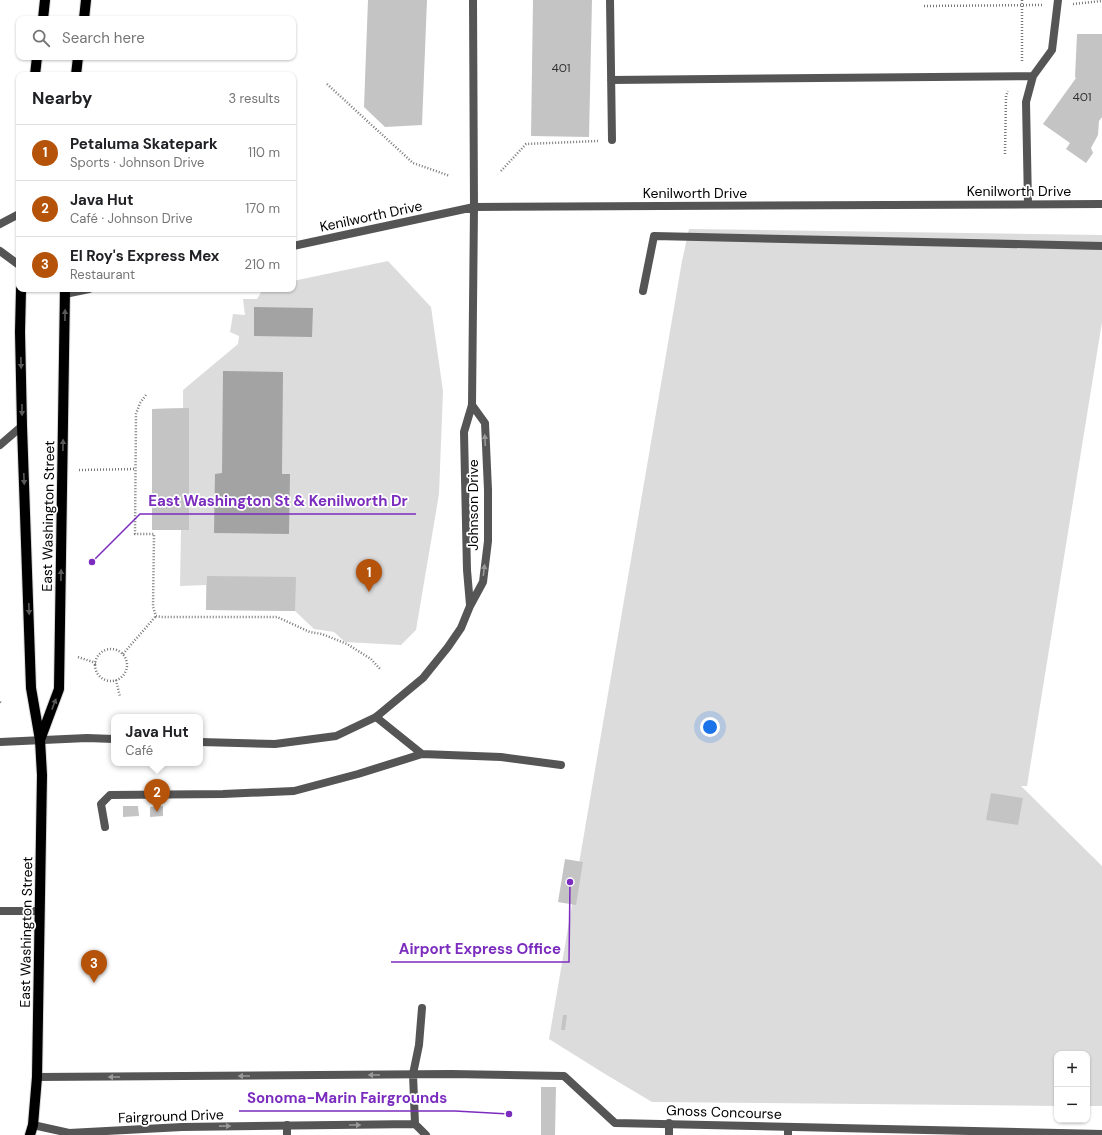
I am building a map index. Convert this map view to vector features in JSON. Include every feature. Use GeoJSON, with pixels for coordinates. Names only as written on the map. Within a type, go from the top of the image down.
{"type":"FeatureCollection","features":[{"type":"Feature","properties":{"kind":"main road"},"geometry":{"type":"LineString","coordinates":[[43,16],[45,0]]}},
{"type":"Feature","properties":{"kind":"main road"},"geometry":{"type":"LineString","coordinates":[[84,16],[86,0]]}},
{"type":"Feature","properties":{"kind":"main road"},"geometry":{"type":"LineString","coordinates":[[35,72],[37,60]]}},
{"type":"Feature","properties":{"kind":"main road"},"geometry":{"type":"LineString","coordinates":[[76,72],[78,60]]}},
{"type":"Feature","properties":{"kind":"main road","name":"East Washington Street"},"geometry":{"type":"LineString","coordinates":[[21,292],[20,332],[22,426],[32,688],[40,740],[42,775],[37,1077],[33,1132]]}},
{"type":"Feature","properties":{"kind":"main road","name":"East Washington Street"},"geometry":{"type":"LineString","coordinates":[[40,740],[59,689],[65,292]]}},
{"type":"Feature","properties":{"kind":"street","name":"Johnson Drive"},"geometry":{"type":"LineString","coordinates":[[470,606],[467,570],[464,432],[472,405],[474,207],[473,0]]}},
{"type":"Feature","properties":{"kind":"street"},"geometry":{"type":"LineString","coordinates":[[610,0],[612,140]]}},
{"type":"Feature","properties":{"kind":"street"},"geometry":{"type":"LineString","coordinates":[[1028,204],[1026,102],[1033,76],[1052,50],[1058,3]]}},
{"type":"Feature","properties":{"kind":"street"},"geometry":{"type":"LineString","coordinates":[[611,80],[1033,76]]}},
{"type":"Feature","properties":{"kind":"street","name":"Kenilworth Drive"},"geometry":{"type":"LineString","coordinates":[[296,245],[474,207],[1102,204]]}},
{"type":"Feature","properties":{"kind":"street"},"geometry":{"type":"LineString","coordinates":[[0,224],[16,216]]}},
{"type":"Feature","properties":{"kind":"street"},"geometry":{"type":"LineString","coordinates":[[643,291],[654,236],[1102,246]]}},
{"type":"Feature","properties":{"kind":"street"},"geometry":{"type":"LineString","coordinates":[[0,251],[16,263]]}},
{"type":"Feature","properties":{"kind":"street","name":"Johnson Drive"},"geometry":{"type":"LineString","coordinates":[[203,742],[276,744],[336,736],[376,716],[423,678],[448,647],[461,628],[482,582],[488,541],[488,497],[484,423],[472,405]]}},
{"type":"Feature","properties":{"kind":"street"},"geometry":{"type":"LineString","coordinates":[[0,445],[22,426]]}},
{"type":"Feature","properties":{"kind":"street"},"geometry":{"type":"LineString","coordinates":[[376,716],[422,754]]}},
{"type":"Feature","properties":{"kind":"street"},"geometry":{"type":"LineString","coordinates":[[0,742],[87,738],[111,739]]}},
{"type":"Feature","properties":{"kind":"street"},"geometry":{"type":"LineString","coordinates":[[105,827],[101,804],[110,795],[223,794],[294,791],[358,774],[422,754],[501,757],[561,765]]}},
{"type":"Feature","properties":{"kind":"street"},"geometry":{"type":"LineString","coordinates":[[0,911],[40,911]]}},
{"type":"Feature","properties":{"kind":"street"},"geometry":{"type":"LineString","coordinates":[[422,1008],[419,1045],[413,1074],[415,1124],[426,1135]]}},
{"type":"Feature","properties":{"kind":"street"},"geometry":{"type":"LineString","coordinates":[[37,1077],[413,1074]]}},
{"type":"Feature","properties":{"kind":"street","name":"Gnoss Concourse"},"geometry":{"type":"LineString","coordinates":[[413,1074],[564,1076],[615,1123],[669,1123],[788,1131],[1102,1134]]}},
{"type":"Feature","properties":{"kind":"street"},"geometry":{"type":"LineString","coordinates":[[669,1123],[669,1135]]}},
{"type":"Feature","properties":{"kind":"street","name":"Fairground Drive"},"geometry":{"type":"LineString","coordinates":[[33,1132],[70,1133],[182,1127],[415,1124]]}},
{"type":"Feature","properties":{"kind":"street"},"geometry":{"type":"LineString","coordinates":[[287,1125],[287,1135]]}},
{"type":"Feature","properties":{"kind":"path"},"geometry":{"type":"LineString","coordinates":[[924,6],[1058,3],[1102,0]]}},
{"type":"Feature","properties":{"kind":"path"},"geometry":{"type":"LineString","coordinates":[[327,84],[413,163],[450,176]]}},
{"type":"Feature","properties":{"kind":"path"},"geometry":{"type":"LineString","coordinates":[[501,171],[526,144],[612,140]]}},
{"type":"Feature","properties":{"kind":"path"},"geometry":{"type":"LineString","coordinates":[[146,395],[136,414],[135,534],[154,534],[154,607],[156,616]]}},
{"type":"Feature","properties":{"kind":"path"},"geometry":{"type":"LineString","coordinates":[[78,470],[136,469]]}},
{"type":"Feature","properties":{"kind":"path"},"geometry":{"type":"LineString","coordinates":[[123,654],[156,616]]}},
{"type":"Feature","properties":{"kind":"path"},"geometry":{"type":"LineString","coordinates":[[156,616],[277,617],[310,632],[322,634],[347,644],[371,659],[380,669]]}},
{"type":"Feature","properties":{"kind":"path"},"geometry":{"type":"LineString","coordinates":[[113,649],[123,654],[127,663],[127,669],[121,678],[116,680],[105,679],[98,673],[96,663],[97,658],[104,651],[113,649]]}},
{"type":"Feature","properties":{"kind":"path"},"geometry":{"type":"LineString","coordinates":[[78,658],[96,663]]}},
{"type":"Feature","properties":{"kind":"path"},"geometry":{"type":"LineString","coordinates":[[116,680],[120,697]]}},
{"type":"Feature","properties":{"kind":"shaded area"},"geometry":{"type":"Polygon","coordinates":[[[689,229],[1102,235],[1102,322],[1027,786],[1021,786],[1102,866],[1102,1106],[1090,1106],[1090,1051],[1054,1051],[1054,1106],[652,1102],[549,1039],[682,261],[689,229]]]}},
{"type":"Feature","properties":{"kind":"shaded area"},"geometry":{"type":"Polygon","coordinates":[[[388,261],[431,307],[443,391],[439,494],[416,630],[401,645],[345,642],[334,632],[314,629],[295,611],[206,610],[206,585],[180,586],[181,530],[152,530],[152,409],[183,408],[183,390],[238,344],[239,336],[230,332],[233,314],[245,315],[243,299],[257,299],[261,292],[296,292],[296,280],[388,261]]]}},
{"type":"Feature","properties":{"kind":"shaded area"},"geometry":{"type":"Polygon","coordinates":[[[254,307],[313,308],[312,337],[254,336],[254,307]]]}},
{"type":"Feature","properties":{"kind":"shaded area"},"geometry":{"type":"Polygon","coordinates":[[[223,371],[283,372],[282,474],[290,474],[289,534],[214,533],[215,474],[222,473],[223,371]]]}},
{"type":"Feature","properties":{"kind":"building"},"geometry":{"type":"Polygon","coordinates":[[[368,0],[427,0],[422,125],[385,127],[364,107],[368,0]]]}},
{"type":"Feature","properties":{"kind":"building"},"geometry":{"type":"Polygon","coordinates":[[[533,0],[592,0],[589,137],[531,136],[533,0]]]}},
{"type":"Feature","properties":{"kind":"building"},"geometry":{"type":"Polygon","coordinates":[[[1077,34],[1102,34],[1102,117],[1099,121],[1098,135],[1091,148],[1093,153],[1086,163],[1066,149],[1070,143],[1043,124],[1076,78],[1077,34]]]}},
{"type":"Feature","properties":{"kind":"building"},"geometry":{"type":"Polygon","coordinates":[[[189,408],[189,530],[152,530],[152,409],[189,408]]]}},
{"type":"Feature","properties":{"kind":"building"},"geometry":{"type":"Polygon","coordinates":[[[207,576],[296,577],[295,611],[206,610],[207,576]]]}},
{"type":"Feature","properties":{"kind":"building"},"geometry":{"type":"Polygon","coordinates":[[[991,793],[1023,798],[1018,825],[986,820],[991,793]]]}},
{"type":"Feature","properties":{"kind":"building"},"geometry":{"type":"Polygon","coordinates":[[[123,806],[138,806],[139,816],[123,817],[123,806]]]}},
{"type":"Feature","properties":{"kind":"building"},"geometry":{"type":"Polygon","coordinates":[[[163,806],[163,816],[150,817],[150,807],[163,806]]]}},
{"type":"Feature","properties":{"kind":"building"},"geometry":{"type":"Polygon","coordinates":[[[565,859],[583,862],[576,905],[558,902],[565,859]]]}},
{"type":"Feature","properties":{"kind":"building"},"geometry":{"type":"Polygon","coordinates":[[[563,1015],[567,1015],[565,1030],[561,1030],[563,1015]]]}},
{"type":"Feature","properties":{"kind":"building"},"geometry":{"type":"Polygon","coordinates":[[[541,1087],[556,1087],[555,1135],[541,1135],[541,1087]]]}},
{"type":"Feature","properties":{"kind":"place","name":"East Washington St & Kenilworth Dr"},"geometry":{"type":"Point","coordinates":[92,562]}},
{"type":"Feature","properties":{"kind":"place","name":"Petaluma Skatepark"},"geometry":{"type":"Point","coordinates":[369,592]}},
{"type":"Feature","properties":{"kind":"place","name":"Java Hut"},"geometry":{"type":"Point","coordinates":[157,812]}},
{"type":"Feature","properties":{"kind":"place","name":"Airport Express Office"},"geometry":{"type":"Point","coordinates":[570,882]}},
{"type":"Feature","properties":{"kind":"place","name":"El Roy's Express Mex"},"geometry":{"type":"Point","coordinates":[94,983]}},
{"type":"Feature","properties":{"kind":"place","name":"Sonoma-Marin Fairgrounds"},"geometry":{"type":"Point","coordinates":[509,1114]}}]}
